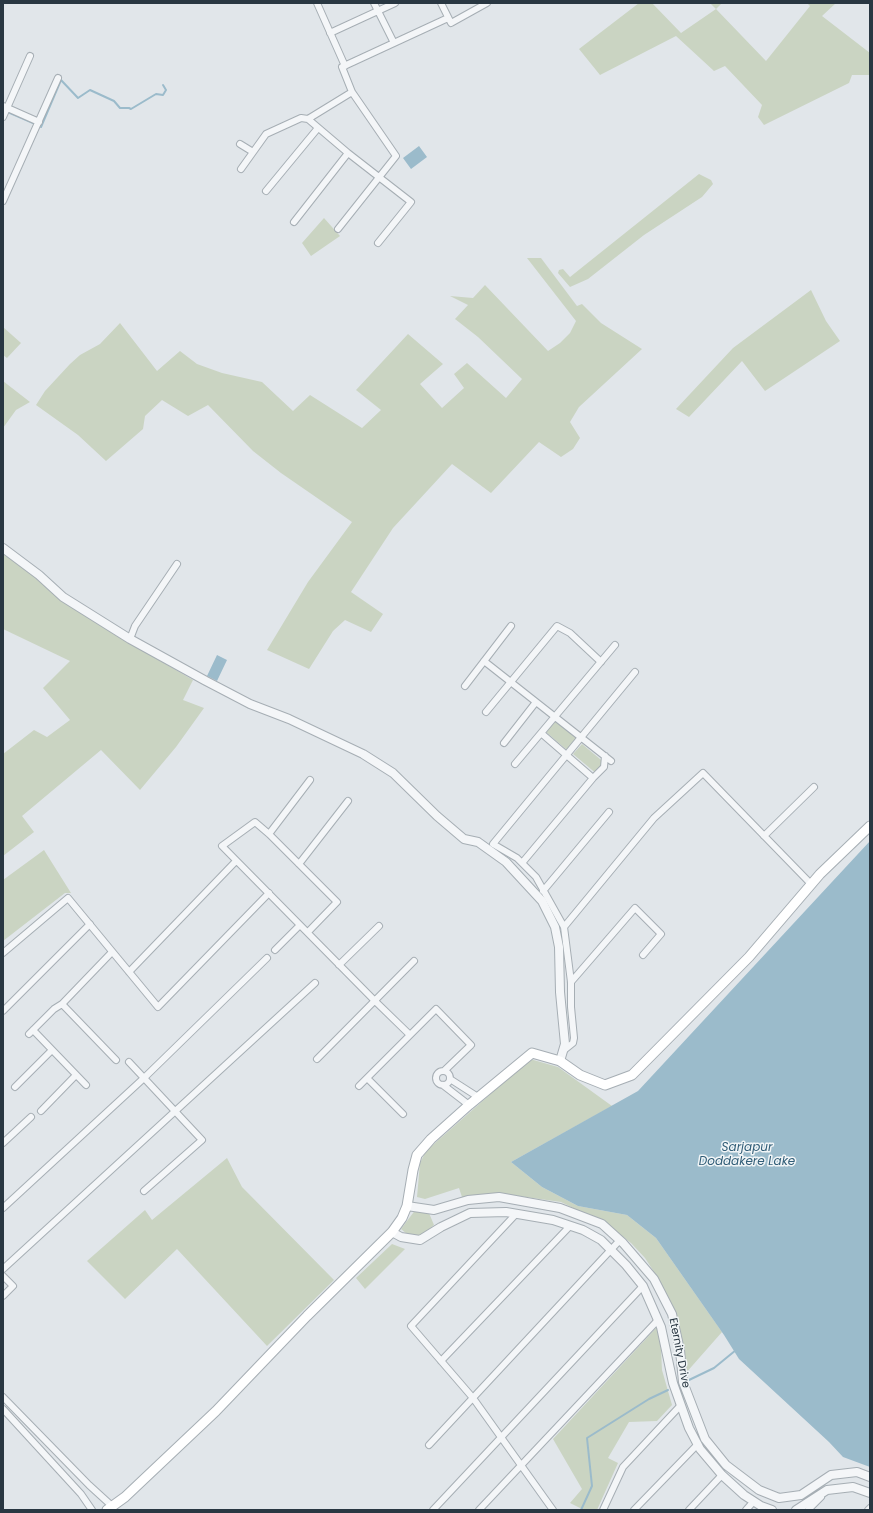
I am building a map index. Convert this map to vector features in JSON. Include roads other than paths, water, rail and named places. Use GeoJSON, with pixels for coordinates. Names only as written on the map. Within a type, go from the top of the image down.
{"type":"FeatureCollection","features":[{"type":"Feature","properties":{"kind":"main road"},"geometry":{"type":"LineString","coordinates":[[109,1508],[124,1497],[216,1411],[307,1316],[392,1232],[402,1218],[407,1206],[417,1155],[431,1139],[478,1097],[532,1053],[560,1061],[580,1075],[605,1085],[632,1075],[749,956],[811,884],[845,848],[870,826]]}},
{"type":"Feature","properties":{"kind":"street"},"geometry":{"type":"LineString","coordinates":[[317,3],[345,66]]}},
{"type":"Feature","properties":{"kind":"street"},"geometry":{"type":"LineString","coordinates":[[374,3],[394,43]]}},
{"type":"Feature","properties":{"kind":"street"},"geometry":{"type":"LineString","coordinates":[[330,33],[395,3]]}},
{"type":"Feature","properties":{"kind":"street"},"geometry":{"type":"LineString","coordinates":[[441,3],[451,23],[488,3]]}},
{"type":"Feature","properties":{"kind":"street"},"geometry":{"type":"LineString","coordinates":[[338,229],[396,156],[352,92],[342,68],[448,18]]}},
{"type":"Feature","properties":{"kind":"street"},"geometry":{"type":"LineString","coordinates":[[3,117],[5,107],[30,56]]}},
{"type":"Feature","properties":{"kind":"street"},"geometry":{"type":"LineString","coordinates":[[3,201],[58,78]]}},
{"type":"Feature","properties":{"kind":"street"},"geometry":{"type":"LineString","coordinates":[[308,119],[352,92]]}},
{"type":"Feature","properties":{"kind":"street"},"geometry":{"type":"LineString","coordinates":[[5,107],[39,122]]}},
{"type":"Feature","properties":{"kind":"street"},"geometry":{"type":"LineString","coordinates":[[241,169],[266,134],[300,118],[308,119],[411,202],[378,243]]}},
{"type":"Feature","properties":{"kind":"street"},"geometry":{"type":"LineString","coordinates":[[266,191],[318,128]]}},
{"type":"Feature","properties":{"kind":"street"},"geometry":{"type":"LineString","coordinates":[[240,144],[253,152]]}},
{"type":"Feature","properties":{"kind":"street"},"geometry":{"type":"LineString","coordinates":[[294,222],[348,152]]}},
{"type":"Feature","properties":{"kind":"street"},"geometry":{"type":"LineString","coordinates":[[3,548],[39,575],[63,597],[130,639],[250,704],[289,719],[363,754],[393,773],[436,816],[464,839],[478,842],[506,862],[542,901],[555,927],[559,947],[560,992],[565,1044],[560,1061]]}},
{"type":"Feature","properties":{"kind":"street"},"geometry":{"type":"LineString","coordinates":[[130,639],[135,626],[177,564]]}},
{"type":"Feature","properties":{"kind":"street"},"geometry":{"type":"LineString","coordinates":[[466,686],[511,626]]}},
{"type":"Feature","properties":{"kind":"street"},"geometry":{"type":"LineString","coordinates":[[486,712],[557,626],[570,633],[601,662]]}},
{"type":"Feature","properties":{"kind":"street"},"geometry":{"type":"LineString","coordinates":[[515,764],[614,645]]}},
{"type":"Feature","properties":{"kind":"street"},"geometry":{"type":"LineString","coordinates":[[484,661],[611,761]]}},
{"type":"Feature","properties":{"kind":"street"},"geometry":{"type":"LineString","coordinates":[[563,1051],[573,1043],[571,982],[564,927],[536,877],[517,858],[493,844],[634,672]]}},
{"type":"Feature","properties":{"kind":"street"},"geometry":{"type":"LineString","coordinates":[[504,743],[536,702]]}},
{"type":"Feature","properties":{"kind":"street"},"geometry":{"type":"LineString","coordinates":[[541,733],[592,778]]}},
{"type":"Feature","properties":{"kind":"street"},"geometry":{"type":"LineString","coordinates":[[522,863],[592,778],[604,767],[605,756]]}},
{"type":"Feature","properties":{"kind":"street"},"geometry":{"type":"LineString","coordinates":[[564,927],[654,818],[703,773],[811,884]]}},
{"type":"Feature","properties":{"kind":"street"},"geometry":{"type":"LineString","coordinates":[[269,834],[310,780]]}},
{"type":"Feature","properties":{"kind":"street"},"geometry":{"type":"LineString","coordinates":[[764,836],[814,788]]}},
{"type":"Feature","properties":{"kind":"street"},"geometry":{"type":"LineString","coordinates":[[299,864],[348,801]]}},
{"type":"Feature","properties":{"kind":"street"},"geometry":{"type":"LineString","coordinates":[[543,890],[609,812]]}},
{"type":"Feature","properties":{"kind":"street"},"geometry":{"type":"LineString","coordinates":[[308,932],[337,902],[255,822],[222,846],[268,894],[308,932],[410,1035]]}},
{"type":"Feature","properties":{"kind":"street"},"geometry":{"type":"LineString","coordinates":[[129,972],[236,861]]}},
{"type":"Feature","properties":{"kind":"street"},"geometry":{"type":"LineString","coordinates":[[3,953],[68,898],[158,1007],[268,894]]}},
{"type":"Feature","properties":{"kind":"street"},"geometry":{"type":"LineString","coordinates":[[571,982],[635,908],[661,934],[643,954]]}},
{"type":"Feature","properties":{"kind":"street"},"geometry":{"type":"LineString","coordinates":[[3,1011],[90,924]]}},
{"type":"Feature","properties":{"kind":"street"},"geometry":{"type":"LineString","coordinates":[[275,950],[300,925]]}},
{"type":"Feature","properties":{"kind":"street"},"geometry":{"type":"LineString","coordinates":[[339,965],[378,926]]}},
{"type":"Feature","properties":{"kind":"street"},"geometry":{"type":"LineString","coordinates":[[86,1085],[52,1050],[31,1032],[54,1009],[62,1004],[112,952]]}},
{"type":"Feature","properties":{"kind":"street"},"geometry":{"type":"LineString","coordinates":[[3,1208],[144,1078],[267,958]]}},
{"type":"Feature","properties":{"kind":"street"},"geometry":{"type":"LineString","coordinates":[[317,1059],[414,961]]}},
{"type":"Feature","properties":{"kind":"street"},"geometry":{"type":"LineString","coordinates":[[3,1269],[315,983]]}},
{"type":"Feature","properties":{"kind":"street"},"geometry":{"type":"LineString","coordinates":[[62,1004],[116,1060]]}},
{"type":"Feature","properties":{"kind":"street"},"geometry":{"type":"LineString","coordinates":[[359,1086],[436,1009],[471,1045],[444,1071],[439,1072],[437,1076],[438,1083],[469,1105]]}},
{"type":"Feature","properties":{"kind":"street"},"geometry":{"type":"LineString","coordinates":[[15,1087],[52,1050]]}},
{"type":"Feature","properties":{"kind":"street"},"geometry":{"type":"LineString","coordinates":[[130,1062],[202,1140],[144,1191]]}},
{"type":"Feature","properties":{"kind":"street"},"geometry":{"type":"LineString","coordinates":[[444,1071],[448,1073],[450,1079],[478,1097]]}},
{"type":"Feature","properties":{"kind":"street"},"geometry":{"type":"LineString","coordinates":[[41,1111],[76,1075]]}},
{"type":"Feature","properties":{"kind":"street"},"geometry":{"type":"LineString","coordinates":[[367,1078],[403,1114]]}},
{"type":"Feature","properties":{"kind":"street"},"geometry":{"type":"LineString","coordinates":[[442,1085],[449,1082],[450,1079]]}},
{"type":"Feature","properties":{"kind":"street"},"geometry":{"type":"LineString","coordinates":[[3,1143],[31,1117]]}},
{"type":"Feature","properties":{"kind":"street","name":"Eternity Drive"},"geometry":{"type":"LineString","coordinates":[[407,1206],[434,1210],[468,1200],[499,1197],[560,1208],[602,1224],[620,1240],[654,1279],[672,1314],[680,1350],[683,1382],[705,1439],[726,1465],[759,1490],[779,1498],[801,1495],[831,1475],[857,1472],[870,1477]]}},
{"type":"Feature","properties":{"kind":"street","name":"Eternity Drive"},"geometry":{"type":"LineString","coordinates":[[392,1232],[401,1237],[420,1240],[470,1213],[506,1212],[553,1220],[583,1230],[601,1240],[626,1264],[643,1286],[661,1327],[673,1383],[689,1428],[698,1444],[722,1475],[744,1495],[761,1506],[772,1510]]}},
{"type":"Feature","properties":{"kind":"street"},"geometry":{"type":"LineString","coordinates":[[516,1214],[410,1326],[472,1398],[522,1464],[552,1510]]}},
{"type":"Feature","properties":{"kind":"street"},"geometry":{"type":"LineString","coordinates":[[441,1362],[570,1226]]}},
{"type":"Feature","properties":{"kind":"street"},"geometry":{"type":"LineString","coordinates":[[429,1445],[620,1240]]}},
{"type":"Feature","properties":{"kind":"street"},"geometry":{"type":"LineString","coordinates":[[3,1276],[13,1286],[3,1296]]}},
{"type":"Feature","properties":{"kind":"street"},"geometry":{"type":"LineString","coordinates":[[433,1510],[643,1286]]}},
{"type":"Feature","properties":{"kind":"street"},"geometry":{"type":"LineString","coordinates":[[479,1510],[658,1320]]}},
{"type":"Feature","properties":{"kind":"street"},"geometry":{"type":"LineString","coordinates":[[3,1396],[89,1485],[109,1508]]}},
{"type":"Feature","properties":{"kind":"street"},"geometry":{"type":"LineString","coordinates":[[603,1510],[623,1467],[681,1405]]}},
{"type":"Feature","properties":{"kind":"street"},"geometry":{"type":"LineString","coordinates":[[3,1409],[80,1494],[92,1510]]}},
{"type":"Feature","properties":{"kind":"street"},"geometry":{"type":"LineString","coordinates":[[634,1510],[698,1444]]}},
{"type":"Feature","properties":{"kind":"street"},"geometry":{"type":"LineString","coordinates":[[689,1510],[722,1475]]}},
{"type":"Feature","properties":{"kind":"street"},"geometry":{"type":"LineString","coordinates":[[796,1510],[826,1490],[853,1487],[870,1493]]}},
{"type":"Feature","properties":{"kind":"street"},"geometry":{"type":"LineString","coordinates":[[808,1510],[826,1490]]}},
{"type":"Feature","properties":{"kind":"street"},"geometry":{"type":"LineString","coordinates":[[746,1510],[754,1501]]}},
{"type":"Feature","properties":{"kind":"water"},"geometry":{"type":"Polygon","coordinates":[[[419,146],[427,157],[411,169],[403,158],[419,146]]]}},
{"type":"Feature","properties":{"kind":"water"},"geometry":{"type":"Polygon","coordinates":[[[217,655],[227,660],[217,681],[207,676],[217,655]]]}},
{"type":"Feature","properties":{"kind":"water","name":"Sarjapur Doddakere Lake"},"geometry":{"type":"Polygon","coordinates":[[[870,841],[870,1467],[843,1457],[829,1442],[739,1359],[724,1335],[656,1238],[627,1215],[578,1206],[542,1187],[511,1162],[638,1091],[870,841]]]}},
{"type":"Feature","properties":{"kind":"waterway"},"geometry":{"type":"LineString","coordinates":[[41,127],[61,80],[78,98],[90,90],[114,101],[120,108],[131,109],[156,94],[163,95],[166,90],[163,85]]}},
{"type":"Feature","properties":{"kind":"waterway"},"geometry":{"type":"LineString","coordinates":[[10,113],[33,123]]}},
{"type":"Feature","properties":{"kind":"waterway"},"geometry":{"type":"LineString","coordinates":[[689,1380],[714,1368],[736,1350]]}},
{"type":"Feature","properties":{"kind":"waterway"},"geometry":{"type":"LineString","coordinates":[[581,1510],[592,1486],[587,1438],[649,1399],[668,1390]]}}]}
